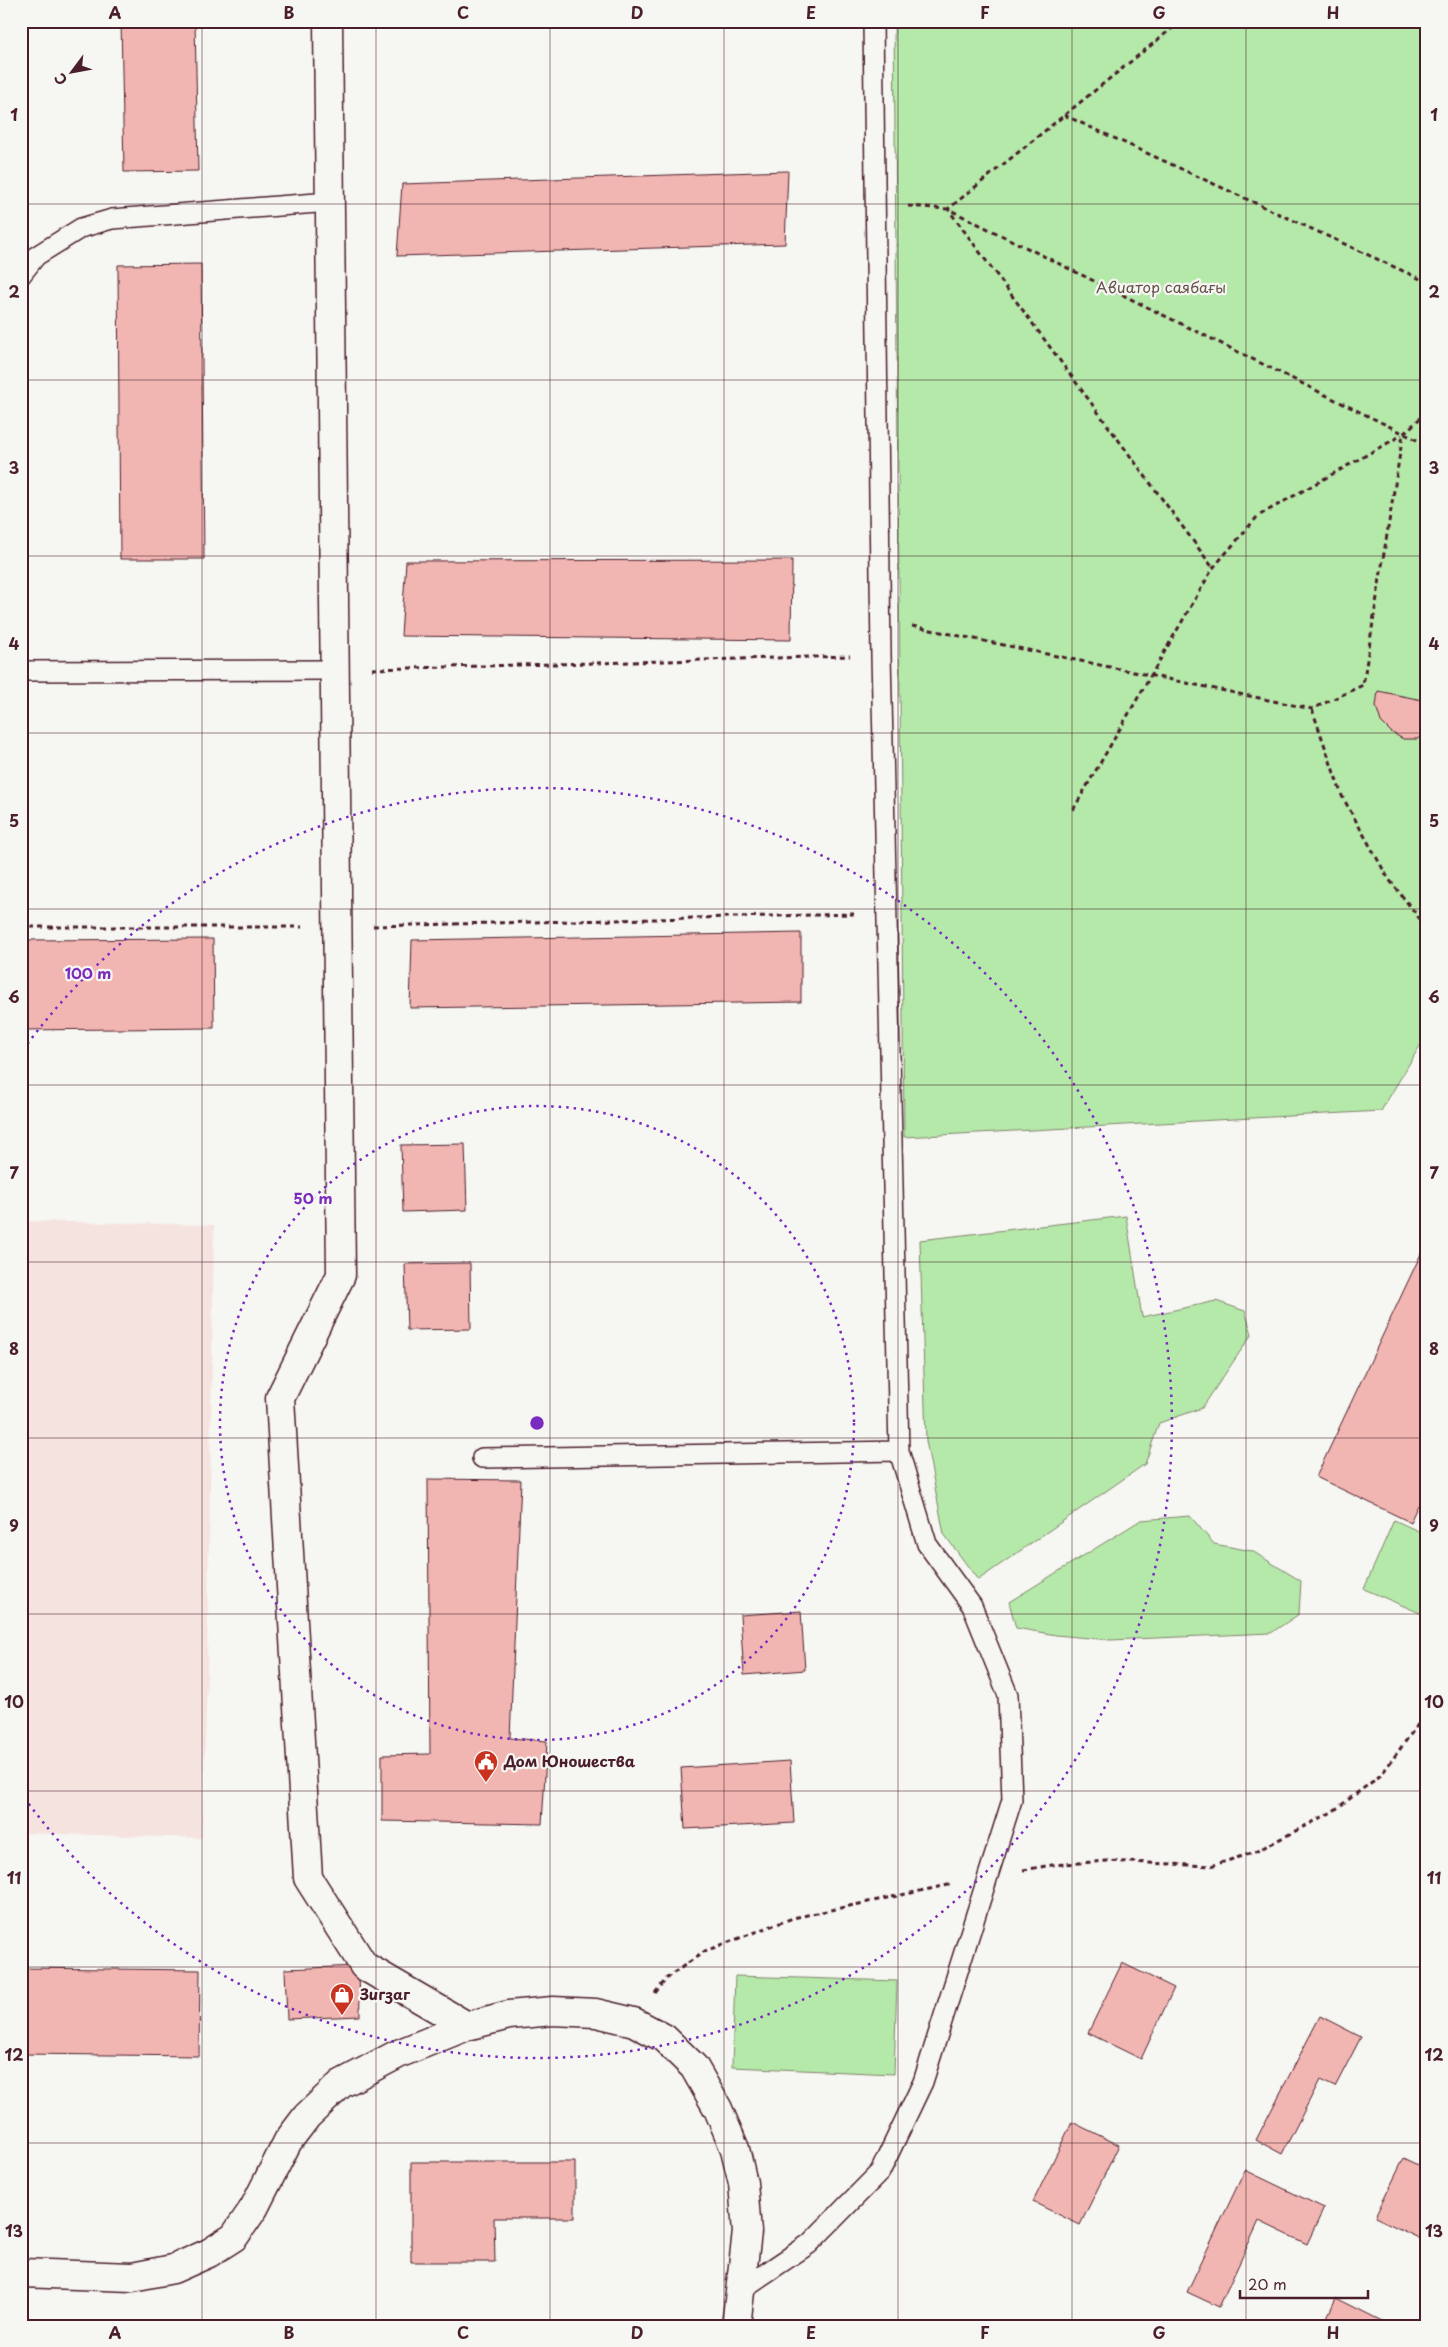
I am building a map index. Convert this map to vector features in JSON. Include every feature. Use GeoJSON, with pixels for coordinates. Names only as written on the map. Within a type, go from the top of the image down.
{"type":"FeatureCollection","features":[{"type":"Feature","properties":{"kind":"street"},"geometry":{"type":"LineString","coordinates":[[328,21],[340,1275],[280,1398],[308,1878],[364,1966],[467,2026]]}},
{"type":"Feature","properties":{"kind":"street"},"geometry":{"type":"LineString","coordinates":[[21,2273],[132,2277],[172,2269],[209,2253],[234,2238],[254,2208],[288,2141],[323,2099],[341,2084],[364,2070],[398,2054],[467,2026],[509,2015],[553,2011],[596,2013],[634,2022],[664,2038],[694,2067],[718,2109],[735,2149],[743,2184],[747,2232],[736,2326]]}},
{"type":"Feature","properties":{"kind":"lane"},"geometry":{"type":"LineString","coordinates":[[739,2291],[809,2244],[880,2172],[923,2082],[1012,1800],[1008,1695],[972,1606],[928,1544],[898,1451],[881,655],[873,21]]}},
{"type":"Feature","properties":{"kind":"lane"},"geometry":{"type":"LineString","coordinates":[[21,276],[36,256],[66,237],[81,228],[112,219],[330,202]]}},
{"type":"Feature","properties":{"kind":"lane"},"geometry":{"type":"LineString","coordinates":[[21,671],[334,670]]}},
{"type":"Feature","properties":{"kind":"lane"},"geometry":{"type":"LineString","coordinates":[[482,1458],[898,1451]]}},
{"type":"Feature","properties":{"kind":"path"},"geometry":{"type":"LineString","coordinates":[[948,209],[1181,21]]}},
{"type":"Feature","properties":{"kind":"path"},"geometry":{"type":"LineString","coordinates":[[1064,116],[1427,282]]}},
{"type":"Feature","properties":{"kind":"path"},"geometry":{"type":"LineString","coordinates":[[876,203],[948,209],[1427,445]]}},
{"type":"Feature","properties":{"kind":"path"},"geometry":{"type":"LineString","coordinates":[[948,209],[1212,568]]}},
{"type":"Feature","properties":{"kind":"path"},"geometry":{"type":"LineString","coordinates":[[1072,810],[1212,568],[1258,516],[1403,434],[1427,412]]}},
{"type":"Feature","properties":{"kind":"path"},"geometry":{"type":"LineString","coordinates":[[881,620],[1312,709],[1364,685],[1403,434]]}},
{"type":"Feature","properties":{"kind":"path"},"geometry":{"type":"LineString","coordinates":[[334,670],[881,655]]}},
{"type":"Feature","properties":{"kind":"path"},"geometry":{"type":"LineString","coordinates":[[1312,709],[1342,796],[1388,878],[1427,928]]}},
{"type":"Feature","properties":{"kind":"path"},"geometry":{"type":"LineString","coordinates":[[21,927],[337,926],[887,913]]}},
{"type":"Feature","properties":{"kind":"path"},"geometry":{"type":"LineString","coordinates":[[634,2022],[668,1977],[704,1951],[793,1918],[989,1876],[1052,1865],[1107,1861],[1211,1866],[1255,1852],[1332,1812],[1381,1775],[1427,1712]]}},
{"type":"Feature","properties":{"kind":"shaded area"},"geometry":{"type":"Polygon","coordinates":[[[21,1221],[214,1225],[207,1676],[202,1838],[21,1833],[21,1221]]]}},
{"type":"Feature","properties":{"kind":"green space","name":"Авиатор саябағы"},"geometry":{"type":"Polygon","coordinates":[[[894,21],[1427,21],[1427,1034],[1381,1111],[904,1137],[894,21]]]}},
{"type":"Feature","properties":{"kind":"green space"},"geometry":{"type":"Polygon","coordinates":[[[1126,1216],[1142,1317],[1216,1301],[1245,1311],[1252,1334],[1202,1408],[1159,1423],[1145,1464],[978,1580],[944,1534],[926,1441],[920,1240],[1126,1216]]]}},
{"type":"Feature","properties":{"kind":"green space"},"geometry":{"type":"Polygon","coordinates":[[[1190,1516],[1214,1544],[1252,1551],[1301,1581],[1299,1614],[1271,1633],[1110,1640],[1056,1635],[1016,1628],[1009,1602],[1141,1520],[1190,1516]]]}},
{"type":"Feature","properties":{"kind":"green space"},"geometry":{"type":"Polygon","coordinates":[[[1394,1520],[1427,1535],[1427,1616],[1364,1589],[1394,1520]]]}},
{"type":"Feature","properties":{"kind":"green space"},"geometry":{"type":"Polygon","coordinates":[[[735,1976],[897,1981],[894,2074],[732,2067],[735,1976]]]}},
{"type":"Feature","properties":{"kind":"building"},"geometry":{"type":"Polygon","coordinates":[[[121,21],[195,21],[198,171],[124,172],[121,21]]]}},
{"type":"Feature","properties":{"kind":"building"},"geometry":{"type":"Polygon","coordinates":[[[788,171],[785,244],[397,256],[402,184],[788,171]]]}},
{"type":"Feature","properties":{"kind":"building"},"geometry":{"type":"Polygon","coordinates":[[[201,264],[204,559],[120,559],[118,265],[201,264]]]}},
{"type":"Feature","properties":{"kind":"building"},"geometry":{"type":"Polygon","coordinates":[[[792,560],[791,640],[401,636],[406,561],[792,560]]]}},
{"type":"Feature","properties":{"kind":"building"},"geometry":{"type":"Polygon","coordinates":[[[1378,691],[1427,701],[1427,733],[1417,739],[1403,739],[1391,732],[1381,722],[1376,706],[1378,691]]]}},
{"type":"Feature","properties":{"kind":"building"},"geometry":{"type":"Polygon","coordinates":[[[801,933],[801,1002],[410,1008],[412,940],[801,933]]]}},
{"type":"Feature","properties":{"kind":"building"},"geometry":{"type":"Polygon","coordinates":[[[213,939],[214,1028],[21,1030],[21,940],[213,939]]]}},
{"type":"Feature","properties":{"kind":"building"},"geometry":{"type":"Polygon","coordinates":[[[465,1144],[467,1210],[403,1212],[401,1145],[465,1144]]]}},
{"type":"Feature","properties":{"kind":"building"},"geometry":{"type":"Polygon","coordinates":[[[1427,1241],[1427,1508],[1418,1505],[1410,1522],[1316,1477],[1427,1241]]]}},
{"type":"Feature","properties":{"kind":"building"},"geometry":{"type":"Polygon","coordinates":[[[470,1263],[471,1329],[407,1330],[405,1264],[470,1263]]]}},
{"type":"Feature","properties":{"kind":"building"},"geometry":{"type":"Polygon","coordinates":[[[428,1479],[521,1480],[510,1738],[547,1741],[542,1824],[382,1821],[382,1755],[430,1754],[428,1479]]]}},
{"type":"Feature","properties":{"kind":"building"},"geometry":{"type":"Polygon","coordinates":[[[801,1611],[805,1670],[744,1675],[740,1615],[801,1611]]]}},
{"type":"Feature","properties":{"kind":"building"},"geometry":{"type":"Polygon","coordinates":[[[790,1761],[794,1823],[685,1829],[681,1768],[790,1761]]]}},
{"type":"Feature","properties":{"kind":"building"},"geometry":{"type":"Polygon","coordinates":[[[1122,1963],[1174,1988],[1141,2059],[1088,2033],[1122,1963]]]}},
{"type":"Feature","properties":{"kind":"building"},"geometry":{"type":"Polygon","coordinates":[[[359,1966],[360,2016],[287,2019],[285,1969],[359,1966]]]}},
{"type":"Feature","properties":{"kind":"building"},"geometry":{"type":"Polygon","coordinates":[[[21,1968],[200,1970],[199,2056],[21,2054],[21,1968]]]}},
{"type":"Feature","properties":{"kind":"building"},"geometry":{"type":"Polygon","coordinates":[[[1320,2016],[1361,2037],[1335,2087],[1320,2080],[1282,2154],[1256,2140],[1320,2016]]]}},
{"type":"Feature","properties":{"kind":"building"},"geometry":{"type":"Polygon","coordinates":[[[1072,2122],[1119,2145],[1080,2225],[1033,2202],[1072,2122]]]}},
{"type":"Feature","properties":{"kind":"building"},"geometry":{"type":"Polygon","coordinates":[[[1404,2158],[1427,2169],[1427,2242],[1375,2217],[1404,2158]]]}},
{"type":"Feature","properties":{"kind":"building"},"geometry":{"type":"Polygon","coordinates":[[[411,2162],[575,2162],[575,2218],[494,2218],[495,2262],[411,2262],[411,2162]]]}},
{"type":"Feature","properties":{"kind":"building"},"geometry":{"type":"Polygon","coordinates":[[[1245,2170],[1324,2208],[1307,2244],[1259,2221],[1219,2307],[1187,2292],[1245,2170]]]}},
{"type":"Feature","properties":{"kind":"building"},"geometry":{"type":"Polygon","coordinates":[[[1336,2298],[1392,2326],[1323,2326],[1336,2298]]]}},
{"type":"Feature","properties":{"kind":"place","name":"Дом Юношества"},"geometry":{"type":"Point","coordinates":[486,1783]}},
{"type":"Feature","properties":{"kind":"place","name":"Зигзаг"},"geometry":{"type":"Point","coordinates":[342,2016]}}]}
